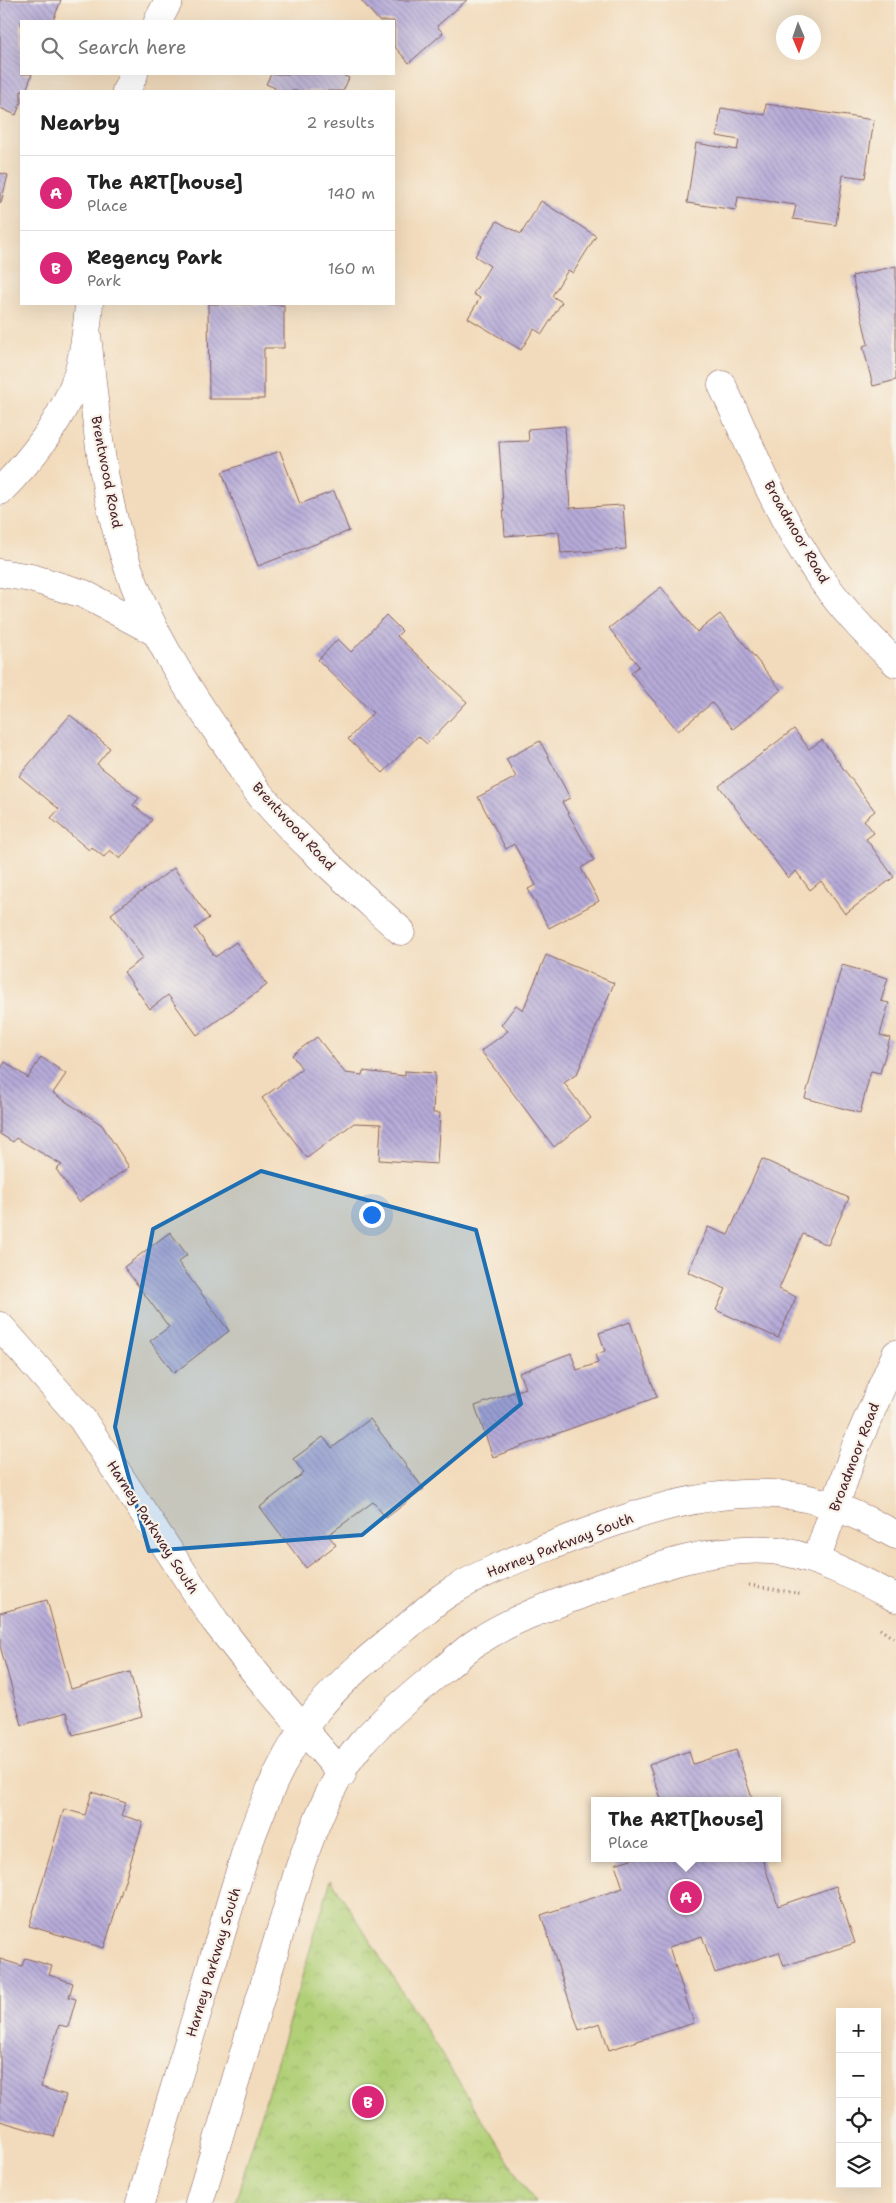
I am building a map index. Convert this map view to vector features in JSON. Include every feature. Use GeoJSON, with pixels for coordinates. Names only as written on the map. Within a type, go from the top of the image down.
{"type":"FeatureCollection","features":[{"type":"Feature","properties":{"kind":"street"},"geometry":{"type":"LineString","coordinates":[[159,20],[169,0]]}},
{"type":"Feature","properties":{"kind":"street"},"geometry":{"type":"LineString","coordinates":[[126,90],[134,75]]}},
{"type":"Feature","properties":{"kind":"street","name":"Brentwood Road"},"geometry":{"type":"LineString","coordinates":[[89,305],[87,335],[98,434],[110,500],[124,555],[155,632],[211,723],[262,796],[325,861],[401,931]]}},
{"type":"Feature","properties":{"kind":"street","name":"Brentwood Road"},"geometry":{"type":"LineString","coordinates":[[0,491],[44,441],[71,393],[87,335]]}},
{"type":"Feature","properties":{"kind":"street","name":"Broadmoor Road"},"geometry":{"type":"LineString","coordinates":[[722,385],[778,506],[814,568],[854,621],[896,663]]}},
{"type":"Feature","properties":{"kind":"street"},"geometry":{"type":"LineString","coordinates":[[0,573],[31,578],[84,594],[155,632]]}},
{"type":"Feature","properties":{"kind":"street","name":"Harney Parkway South"},"geometry":{"type":"LineString","coordinates":[[0,1326],[82,1419],[215,1621],[258,1676],[342,1774]]}},
{"type":"Feature","properties":{"kind":"street","name":"Broadmoor Road"},"geometry":{"type":"LineString","coordinates":[[816,1561],[855,1448],[896,1354]]}},
{"type":"Feature","properties":{"kind":"street","name":"Harney Parkway South"},"geometry":{"type":"LineString","coordinates":[[140,2203],[246,1851],[264,1802],[293,1746],[316,1711],[350,1675],[446,1595],[497,1566],[614,1522],[675,1505],[741,1494],[794,1496],[834,1507],[876,1524],[896,1535]]}},
{"type":"Feature","properties":{"kind":"street"},"geometry":{"type":"LineString","coordinates":[[199,2203],[299,1869],[315,1824],[342,1774],[360,1746],[389,1715],[477,1642],[520,1617],[631,1575],[687,1560],[744,1550],[784,1552],[816,1561],[852,1575],[896,1598]]}},
{"type":"Feature","properties":{"kind":"path"},"geometry":{"type":"LineString","coordinates":[[745,1585],[810,1595]]}},
{"type":"Feature","properties":{"kind":"path"},"geometry":{"type":"LineString","coordinates":[[873,1624],[896,1640]]}},
{"type":"Feature","properties":{"kind":"highlighted area"},"geometry":{"type":"Polygon","coordinates":[[[261,1171],[476,1230],[521,1404],[362,1535],[149,1551],[115,1427],[153,1229],[261,1171]]]}},
{"type":"Feature","properties":{"kind":"green space"},"geometry":{"type":"Polygon","coordinates":[[[331,1879],[526,2189],[536,2203],[235,2203],[331,1879]]]}},
{"type":"Feature","properties":{"kind":"building"},"geometry":{"type":"Polygon","coordinates":[[[0,0],[61,0],[53,20],[20,20],[20,75],[32,75],[26,90],[20,90],[20,105],[16,115],[0,108],[0,0]]]}},
{"type":"Feature","properties":{"kind":"building"},"geometry":{"type":"Polygon","coordinates":[[[361,0],[467,0],[437,26],[443,33],[409,63],[395,47],[395,20],[378,20],[361,0]]]}},
{"type":"Feature","properties":{"kind":"building"},"geometry":{"type":"Polygon","coordinates":[[[270,75],[342,75],[349,78],[343,90],[274,90],[275,88],[266,84],[270,75]]]}},
{"type":"Feature","properties":{"kind":"building"},"geometry":{"type":"Polygon","coordinates":[[[766,104],[874,120],[865,178],[843,175],[836,225],[793,219],[796,205],[738,197],[736,210],[687,203],[696,143],[737,150],[739,140],[717,136],[721,108],[765,115],[766,104]]]}},
{"type":"Feature","properties":{"kind":"building"},"geometry":{"type":"Polygon","coordinates":[[[0,173],[8,175],[1,203],[0,203],[0,173]]]}},
{"type":"Feature","properties":{"kind":"building"},"geometry":{"type":"Polygon","coordinates":[[[541,201],[596,236],[573,273],[568,270],[552,296],[562,302],[542,334],[534,329],[521,350],[468,318],[480,298],[473,294],[490,266],[475,256],[497,221],[521,234],[541,201]]]}},
{"type":"Feature","properties":{"kind":"building"},"geometry":{"type":"Polygon","coordinates":[[[896,266],[896,380],[873,386],[863,346],[868,344],[852,276],[896,266]]]}},
{"type":"Feature","properties":{"kind":"building"},"geometry":{"type":"Polygon","coordinates":[[[208,305],[284,305],[284,348],[264,348],[264,399],[209,399],[208,305]]]}},
{"type":"Feature","properties":{"kind":"building"},"geometry":{"type":"Polygon","coordinates":[[[565,426],[570,508],[623,505],[626,549],[561,553],[559,532],[505,536],[499,442],[529,441],[528,429],[565,426]]]}},
{"type":"Feature","properties":{"kind":"building"},"geometry":{"type":"Polygon","coordinates":[[[280,451],[300,504],[334,491],[349,531],[258,566],[222,472],[280,451]]]}},
{"type":"Feature","properties":{"kind":"building"},"geometry":{"type":"Polygon","coordinates":[[[661,587],[697,632],[720,614],[781,690],[733,729],[712,703],[678,731],[631,673],[639,666],[609,628],[661,587]]]}},
{"type":"Feature","properties":{"kind":"building"},"geometry":{"type":"Polygon","coordinates":[[[386,615],[402,631],[397,636],[467,702],[427,744],[418,736],[383,773],[348,739],[373,713],[318,660],[338,639],[351,652],[386,615]]]}},
{"type":"Feature","properties":{"kind":"building"},"geometry":{"type":"Polygon","coordinates":[[[70,715],[110,748],[97,764],[139,798],[133,805],[152,820],[120,859],[110,850],[104,857],[91,847],[89,850],[51,818],[59,809],[19,776],[70,715]]]}},
{"type":"Feature","properties":{"kind":"building"},"geometry":{"type":"Polygon","coordinates":[[[794,729],[809,749],[822,740],[875,811],[864,820],[874,833],[866,839],[894,877],[845,914],[821,881],[810,890],[796,871],[788,878],[719,786],[794,729]]]}},
{"type":"Feature","properties":{"kind":"building"},"geometry":{"type":"Polygon","coordinates":[[[540,741],[570,798],[562,802],[594,860],[581,868],[599,901],[549,928],[528,889],[536,885],[514,844],[506,849],[478,797],[516,777],[506,759],[540,741]]]}},
{"type":"Feature","properties":{"kind":"building"},"geometry":{"type":"Polygon","coordinates":[[[174,868],[209,918],[195,928],[215,957],[236,942],[267,985],[197,1035],[168,995],[150,1009],[124,972],[143,958],[111,914],[174,868]]]}},
{"type":"Feature","properties":{"kind":"building"},"geometry":{"type":"Polygon","coordinates":[[[546,955],[614,983],[577,1074],[564,1083],[591,1118],[554,1147],[481,1051],[508,1031],[501,1025],[516,1005],[523,1010],[546,955]]]}},
{"type":"Feature","properties":{"kind":"building"},"geometry":{"type":"Polygon","coordinates":[[[842,965],[888,978],[881,1001],[889,1003],[880,1035],[890,1038],[880,1073],[871,1071],[860,1113],[805,1098],[842,965]]]}},
{"type":"Feature","properties":{"kind":"building"},"geometry":{"type":"Polygon","coordinates":[[[317,1037],[345,1073],[362,1075],[363,1071],[405,1076],[405,1071],[435,1073],[433,1113],[440,1113],[437,1164],[379,1160],[381,1124],[354,1123],[307,1158],[262,1098],[302,1069],[292,1055],[317,1037]]]}},
{"type":"Feature","properties":{"kind":"building"},"geometry":{"type":"Polygon","coordinates":[[[41,1057],[66,1074],[53,1093],[102,1125],[129,1167],[79,1202],[56,1169],[62,1165],[16,1138],[13,1142],[0,1134],[0,1070],[5,1062],[28,1078],[41,1057]]]}},
{"type":"Feature","properties":{"kind":"building"},"geometry":{"type":"Polygon","coordinates":[[[762,1159],[849,1198],[828,1245],[803,1234],[779,1289],[796,1297],[778,1338],[716,1310],[726,1289],[688,1272],[708,1227],[728,1235],[762,1159]]]}},
{"type":"Feature","properties":{"kind":"building"},"geometry":{"type":"Polygon","coordinates":[[[170,1232],[187,1255],[178,1262],[229,1331],[174,1373],[150,1341],[169,1327],[124,1267],[170,1232]]]}},
{"type":"Feature","properties":{"kind":"building"},"geometry":{"type":"Polygon","coordinates":[[[630,1322],[657,1397],[493,1457],[475,1406],[525,1388],[519,1373],[571,1353],[577,1370],[598,1363],[595,1355],[605,1351],[599,1333],[630,1322]]]}},
{"type":"Feature","properties":{"kind":"building"},"geometry":{"type":"Polygon","coordinates":[[[370,1419],[424,1489],[386,1518],[373,1502],[328,1535],[336,1545],[306,1568],[260,1507],[304,1473],[293,1459],[323,1437],[332,1448],[370,1419]]]}},
{"type":"Feature","properties":{"kind":"building"},"geometry":{"type":"Polygon","coordinates":[[[47,1600],[71,1689],[130,1672],[142,1716],[73,1735],[67,1712],[22,1725],[0,1646],[0,1613],[47,1600]]]}},
{"type":"Feature","properties":{"kind":"building"},"geometry":{"type":"Polygon","coordinates":[[[736,1750],[752,1797],[661,1797],[649,1765],[689,1751],[693,1764],[736,1750]]]}},
{"type":"Feature","properties":{"kind":"building"},"geometry":{"type":"Polygon","coordinates":[[[92,1792],[126,1803],[121,1815],[143,1822],[104,1948],[29,1926],[64,1809],[85,1815],[92,1792]]]}},
{"type":"Feature","properties":{"kind":"building"},"geometry":{"type":"Polygon","coordinates":[[[621,1862],[763,1862],[778,1906],[836,1886],[855,1943],[784,1966],[779,1952],[715,1973],[702,1936],[669,1947],[694,2023],[609,2050],[600,2023],[579,2030],[541,1915],[623,1888],[615,1864],[621,1862]]]}},
{"type":"Feature","properties":{"kind":"building"},"geometry":{"type":"Polygon","coordinates":[[[25,1958],[52,1966],[49,1975],[73,1983],[69,1997],[76,1999],[68,2027],[59,2025],[41,2087],[66,2095],[54,2137],[0,2121],[0,1959],[22,1966],[25,1958]]]}},
{"type":"Feature","properties":{"kind":"place","name":"The ART[house]"},"geometry":{"type":"Point","coordinates":[686,1897]}},
{"type":"Feature","properties":{"kind":"place","name":"Regency Park"},"geometry":{"type":"Point","coordinates":[368,2102]}}]}
